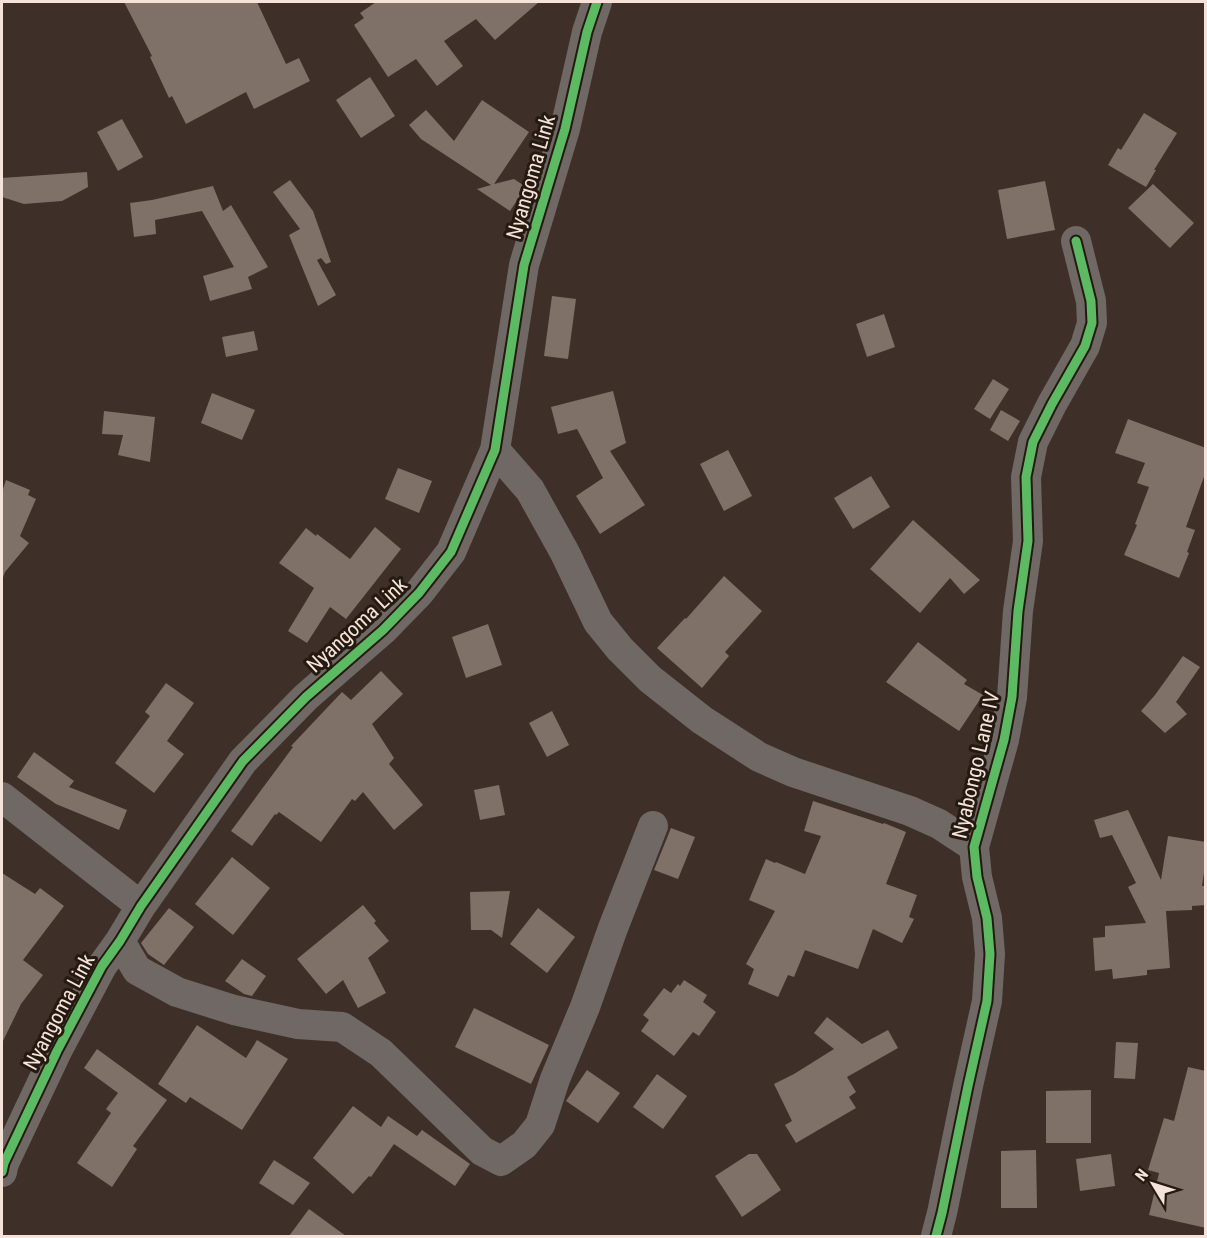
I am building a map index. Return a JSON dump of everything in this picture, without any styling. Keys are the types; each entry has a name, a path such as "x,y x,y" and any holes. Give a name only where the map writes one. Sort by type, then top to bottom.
{"street":[{"name":"Nyangoma Link","path":"2,1172 4,1163 57,1051 102,966 141,906 243,761 306,697 383,630 419,593 451,552 495,450 524,266 565,129 587,32 597,2"},
{"name":"Nyabongo Lane IV","path":"936,1236 987,1001 990,945 987,918 977,877 974,847 1004,740 1012,697 1018,612 1028,541 1026,477 1033,442 1085,346 1092,322 1090,301 1076,241"},
{"path":"495,450 530,490 565,553 598,622 620,649 650,679 702,720 759,758 793,772 910,811 939,824 974,847"},
{"path":"2,797 141,906"},
{"path":"120,941 137,970 177,992 234,1010 298,1024 342,1028 381,1053 482,1151 501,1161 524,1146 540,1125 555,1079 585,1007 653,826"}],"building":[{"path":"124,2 257,2 286,64 299,58 310,81 254,109 246,92 186,124 172,96 169,98 150,57 152,56"},
{"path":"376,2 539,2 495,40 476,19 444,41 463,66 437,86 416,59 388,77 354,25 364,18 360,13"},
{"path":"370,77 395,116 361,138 336,100"},
{"path":"482,100 529,132 494,184 514,179 526,187 510,211 477,189 491,185 421,139 409,125 426,110 454,141"},
{"path":"1144,113 1177,133 1146,187 1108,165 1118,148 1121,150"},
{"path":"122,119 143,157 118,171 97,132"},
{"path":"87,172 88,187 62,201 24,204 2,197 2,178"},
{"path":"290,180 313,211 331,262 326,264 321,258 317,260 336,295 318,306 289,235 300,229 273,192"},
{"path":"1045,181 1055,230 1007,239 998,190"},
{"path":"1153,184 1194,223 1170,248 1128,208"},
{"path":"213,186 223,211 231,205 268,267 248,277 252,289 210,301 203,276 234,267 202,211 155,220 156,234 134,237 130,203"},
{"path":"552,296 576,299 568,359 544,356"},
{"path":"884,314 895,347 867,357 856,324"},
{"path":"254,331 258,350 226,357 222,337"},
{"path":"993,379 1009,389 990,419 974,409"},
{"path":"613,391 626,443 610,451 645,505 600,534 576,496 603,478 577,429 558,434 551,407"},
{"path":"212,393 255,410 242,440 201,423"},
{"path":"1001,410 1020,421 1008,441 990,430"},
{"path":"104,411 155,417 150,462 118,455 123,435 102,434"},
{"path":"1128,419 1206,448 1206,471 1186,527 1195,530 1179,578 1124,555 1137,525 1135,524 1149,487 1137,483 1145,463 1115,453"},
{"path":"728,450 752,496 724,511 700,464"},
{"path":"398,468 432,481 419,513 385,499"},
{"path":"871,476 890,507 853,529 834,498"},
{"path":"6,480 30,490 28,495 36,499 20,536 29,543 5,572 2,580 2,492"},
{"path":"913,520 980,580 964,594 950,578 920,613 870,569"},
{"path":"375,527 401,549 346,619 330,607 307,643 288,631 314,588 279,563 306,528 350,559"},
{"path":"724,576 762,611 725,652 729,656 702,688 657,648"},
{"path":"488,624 502,665 466,678 452,637"},
{"path":"918,642 967,680 964,684 983,695 959,731 886,682"},
{"path":"1183,656 1200,667 1176,702 1187,714 1165,733 1141,711"},
{"path":"381,671 403,694 372,724 394,758 389,764 423,805 394,830 363,792 355,801 352,799 321,842 279,812 275,814 252,846 231,831 293,747 291,746 342,692 351,700"},
{"path":"166,683 194,703 167,741 184,754 154,793 115,763 150,716 145,712"},
{"path":"552,711 569,745 547,757 529,723"},
{"path":"34,752 74,781 69,787 127,810 119,830 56,804 17,777"},
{"path":"499,785 505,815 480,820 474,790"},
{"path":"813,801 906,832 886,884 917,895 909,917 914,919 902,943 873,929 858,969 805,950 794,977 788,975 778,997 748,984 754,969 746,964 775,911 749,900 766,859 805,874 821,836 804,831"},
{"path":"1128,810 1161,880 1168,836 1206,842 1202,886 1206,886 1206,905 1192,906 1192,910 1166,911 1170,968 1147,970 1147,975 1113,979 1112,969 1095,971 1093,938 1105,937 1105,926 1146,923 1128,887 1136,883 1112,835 1100,838 1094,820"},
{"path":"671,828 695,837 678,879 654,870"},
{"path":"232,857 270,888 233,935 195,904"},
{"path":"2,873 35,894 40,888 64,906 23,960 43,975 21,1004 2,1043"},
{"path":"510,891 502,938 491,930 471,930 470,892"},
{"path":"363,905 389,941 368,958 386,993 358,1008 343,980 326,994 297,959"},
{"path":"169,908 194,927 164,965 148,954 141,943"},
{"path":"538,908 575,937 547,973 510,944"},
{"path":"242,959 266,976 252,996 244,994 225,981"},
{"path":"684,980 707,995 703,1002 716,1012 699,1036 693,1032 674,1056 641,1031 649,1020 643,1015 664,988 671,993"},
{"path":"474,1008 549,1045 531,1084 455,1047"},
{"path":"827,1017 862,1044 888,1030 898,1048 847,1077 856,1092 849,1097 856,1108 796,1143 785,1125 792,1121 774,1084 834,1049 814,1033"},
{"path":"197,1025 246,1058 257,1040 288,1059 242,1130 190,1097 186,1103 158,1084"},
{"path":"1116,1042 1138,1043 1135,1079 1114,1078"},
{"path":"97,1049 167,1100 133,1146 137,1149 112,1187 77,1163 111,1113 106,1109 118,1093 84,1068"},
{"path":"1188,1067 1206,1071 1206,1228 1149,1215 1159,1173 1148,1170 1164,1118 1174,1121"},
{"path":"587,1070 620,1093 598,1123 566,1101"},
{"path":"657,1074 687,1096 663,1129 633,1107"},
{"path":"1091,1090 1091,1143 1046,1143 1046,1091"},
{"path":"353,1106 381,1127 388,1116 417,1136 422,1130 470,1164 455,1186 394,1144 371,1177 369,1176 353,1194 313,1158"},
{"path":"1036,1150 1037,1208 1001,1208 1001,1151"},
{"path":"749,1154 757,1154 781,1190 742,1217 715,1176"},
{"path":"1111,1154 1115,1186 1080,1191 1076,1159"},
{"path":"274,1160 310,1183 293,1205 259,1183"},
{"path":"309,1209 346,1236 289,1236"}],"cycle path":[{"path":"2,1172 4,1163 57,1051 102,966 141,906 243,761 306,697 383,630 419,593 451,552 495,450 524,265 565,129 587,32 597,2"},
{"path":"936,1236 987,1001 990,954 987,918 977,877 974,847 1004,740 1012,697 1018,611 1028,541 1026,477 1033,442 1085,346 1092,323 1091,301 1076,241"}]}
